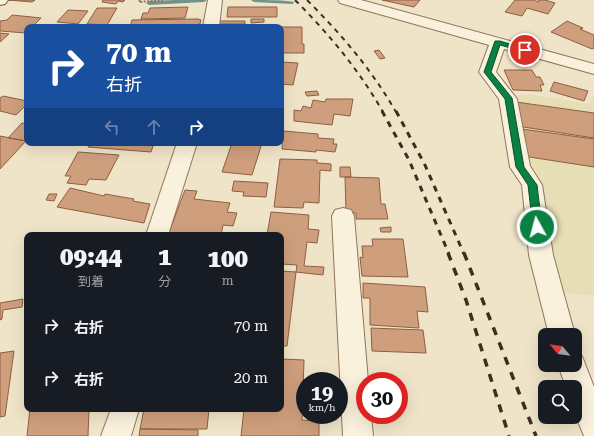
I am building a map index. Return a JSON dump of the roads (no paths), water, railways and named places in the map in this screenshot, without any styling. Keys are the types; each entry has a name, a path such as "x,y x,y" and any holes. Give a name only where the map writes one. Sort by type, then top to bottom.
{"street":[{"path":"345,0 594,69"},
{"path":"211,24 215,1"},
{"path":"498,43 487,72 508,98 520,167 532,185 541,255 560,328"},
{"path":"158,232 186,146"},
{"path":"343,216 358,436"},
{"path":"575,372 594,426"},
{"path":"116,436 124,412"}],"waterway":[{"path":"149,3 204,0"},
{"path":"254,0 292,2"}],"railway":[{"path":"295,0 343,53 354,67 383,112"},
{"path":"307,0 355,53 377,82 396,112"},
{"path":"382,111 409,160 449,254"},
{"path":"396,111 425,165 464,254"},
{"path":"448,253 466,300 509,436"},
{"path":"464,253 536,436"}]}
